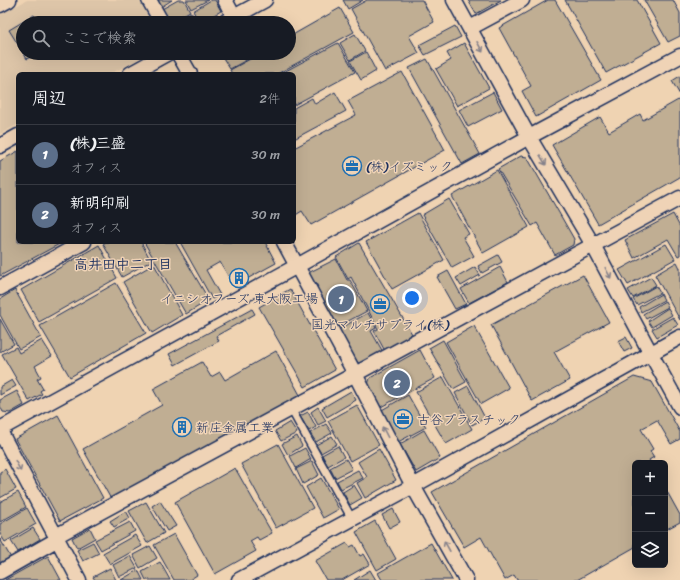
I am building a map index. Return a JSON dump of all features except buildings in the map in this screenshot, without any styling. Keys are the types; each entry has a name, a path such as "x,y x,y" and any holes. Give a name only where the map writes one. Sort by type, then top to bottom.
{"street":[{"path":"0,5 9,0"},
{"path":"149,0 158,16"},
{"path":"225,0 227,16"},
{"path":"235,16 265,0"},
{"path":"454,0 529,137 593,245 680,407"},
{"path":"470,28 522,0"},
{"path":"79,580 0,430 529,137 680,56"},
{"path":"134,72 155,60"},
{"path":"182,60 189,72"},
{"path":"0,146 16,137"},
{"path":"0,572 57,537 680,198"},
{"path":"0,288 80,244"},
{"path":"285,244 413,486 466,580"},
{"path":"239,580 413,486 680,337"}],"lane":[{"path":"291,409 352,519"}],"shaded area":[{"path":"27,0 139,0 148,16 16,16 16,60 136,60 114,72 16,72 16,125 0,134 0,15"}],"place":[{"name":"(株)イズミック","path":"352,166"},
{"name":"イニシオフーズ 東大阪工場","path":"239,278"},
{"name":"(株)三盛","path":"341,299"},
{"name":"国光マルチサプライ(株)","path":"380,304"},
{"name":"新明印刷","path":"397,383"},
{"name":"古谷プラスチック","path":"403,419"},
{"name":"新庄金属工業","path":"182,427"}],"district":[{"name":"高井田中二丁目","path":"123,264"}]}
